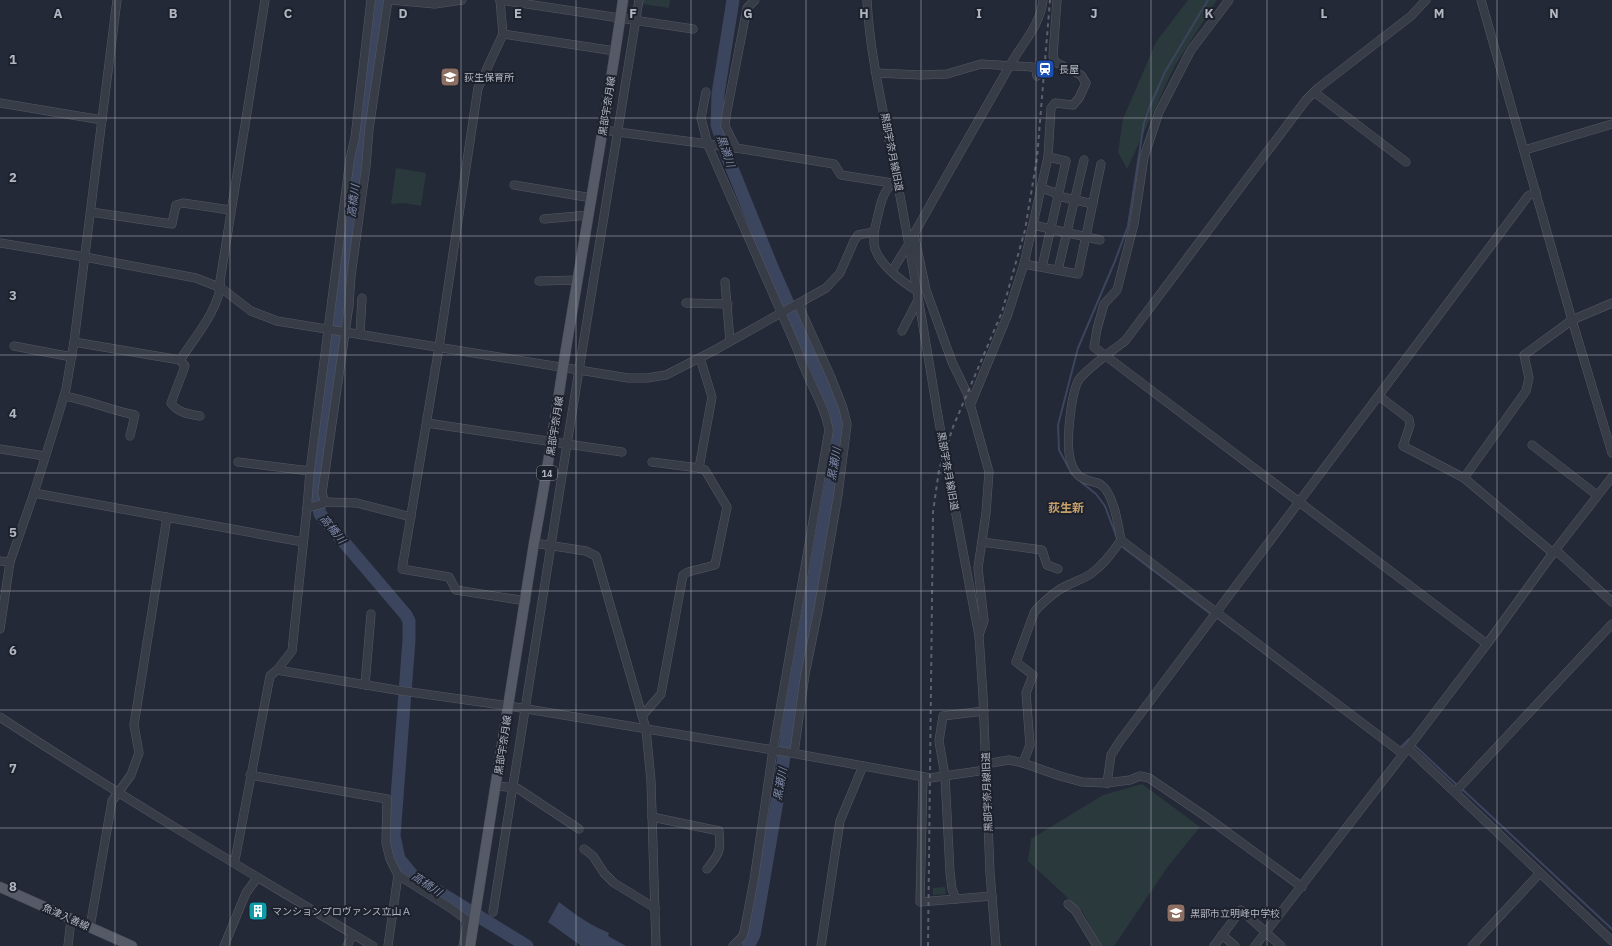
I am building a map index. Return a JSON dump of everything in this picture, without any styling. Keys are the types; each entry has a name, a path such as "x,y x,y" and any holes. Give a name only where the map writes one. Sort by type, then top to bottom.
{"main road":[{"name":"黒部宇奈月線","path":"470,946 623,0"},
{"name":"魚津入善線","path":"0,887 132,946"}],"street":[{"path":"0,629 10,562 46,456 64,396 72,357 117,0"},
{"path":"180,360 217,303 221,288 220,281 230,210 265,0"},
{"path":"234,863 270,676 277,670 292,651 310,471 350,159 355,138 371,0"},
{"path":"325,502 322,493 345,332 366,166 369,129 388,0"},
{"path":"391,0 436,4 462,0"},
{"path":"526,601 456,590 449,577 402,569 439,347 478,88 503,34 500,0 693,29"},
{"path":"493,912 639,0"},
{"path":"733,147 725,126 726,116 747,8 756,0"},
{"name":"黒部宇奈月線旧道","path":"867,0 876,73 895,182 908,245 948,472 979,636 984,711 985,767 992,896 996,946"},
{"path":"892,271 1010,65 1034,27 1042,8 1043,0"},
{"path":"970,406 1008,314 1024,264 1048,157 1051,108 1055,103 1073,105 1079,98 1086,82 1081,75 1055,62 1053,56 1057,0"},
{"path":"1229,0 1191,50 1159,112 1144,157 1134,224 1117,290 1104,304 1094,347 1487,644"},
{"path":"1426,0 1411,16 1314,92 1306,100 1124,341 1080,379 1074,392 1068,431 1069,453 1072,465 1078,476 1101,485 1110,496 1117,519 1121,540 1406,751 1455,792 1612,941"},
{"path":"1481,0 1525,150 1572,320 1612,453"},
{"path":"503,34 615,51"},
{"path":"876,73 921,75 947,74 982,64 1033,67 1036,70 1037,76"},
{"path":"706,92 701,118 711,145 783,312 803,367 827,419 829,430 774,750 754,880 742,937 733,946"},
{"path":"1314,92 1406,162"},
{"path":"0,103 102,120"},
{"path":"1525,150 1612,124"},
{"path":"603,130 733,147 834,164 841,175 895,182"},
{"path":"1042,267 1066,161 1048,157"},
{"path":"1058,270 1076,200 1084,160"},
{"path":"1024,264 1078,274 1094,204 1101,164"},
{"path":"895,182 884,193 874,232 874,245 880,257 903,283 916,290"},
{"path":"514,185 592,198"},
{"path":"1041,188 1053,192 1058,196 1094,204"},
{"path":"1107,783 1111,755 1120,740 1528,196 1536,192"},
{"path":"90,212 172,224 176,205 184,203 230,210"},
{"path":"544,219 589,215"},
{"path":"1033,225 1100,240"},
{"path":"0,243 196,278 221,288 251,311 277,321 628,378 647,378 666,375 700,358 826,288 840,273 858,235 874,232"},
{"path":"914,234 926,290 952,362 967,393 989,472 986,514 978,568 984,621 979,636"},
{"path":"539,281 578,280"},
{"path":"725,282 730,341"},
{"path":"360,334 362,298"},
{"path":"902,332 918,300"},
{"path":"686,303 728,304"},
{"path":"1464,478 1526,391 1529,378 1524,354 1572,320 1612,303"},
{"path":"796,754 805,674 818,611 838,495 847,424 843,408 830,375 797,305"},
{"path":"74,342 180,360 185,366 171,403 183,413 200,416"},
{"path":"14,346 72,357"},
{"path":"700,358 712,397 700,468"},
{"path":"64,396 84,399 113,410 135,414 130,436"},
{"path":"1379,396 1409,419 1410,425 1403,446 1464,478 1553,553 1559,553 1612,602"},
{"path":"426,423 622,452"},
{"path":"1532,445 1597,495"},
{"path":"0,449 46,456"},
{"path":"238,462 310,471"},
{"path":"642,716 661,694 683,574 715,565 727,507 705,470 700,468 652,462"},
{"path":"1255,946 1406,751 1487,644 1553,553 1612,477"},
{"path":"34,493 303,542"},
{"path":"307,508 325,502 357,503 411,516"},
{"path":"90,927 112,801 131,775 139,753 134,725 167,517"},
{"path":"1023,763 1030,745 1026,693 1033,675 1016,662 1034,613 1038,607 1053,596 1058,590 1091,574 1112,554 1121,540"},
{"path":"982,542 1042,550 1047,565 1058,569"},
{"path":"534,543 586,551 596,556 646,729 651,781 656,946"},
{"path":"0,561 10,562"},
{"path":"365,684 371,614"},
{"path":"1455,792 1612,624"},
{"path":"277,670 509,706 774,750 930,778 945,776 1010,760 1082,782 1107,783 1130,780 1140,776 1149,778 1205,816 1302,887"},
{"path":"956,900 952,889 950,872 945,776 939,742 943,716 984,711"},
{"path":"0,717 46,748 257,878 373,946"},
{"path":"821,946 840,821 863,766"},
{"path":"250,775 387,798 386,843 390,859 398,875 452,909 468,921 463,946"},
{"path":"923,777 920,902 992,896"},
{"path":"496,786 517,788 579,829"},
{"path":"652,817 719,831 720,846 718,856 707,869"},
{"path":"584,849 593,856 604,873 614,883 655,908"},
{"path":"1472,946 1540,873"},
{"path":"388,946 398,875"},
{"path":"224,946 246,893 257,878"},
{"path":"1068,904 1075,910 1096,946"},
{"path":"1214,946 1241,910 1280,946"},
{"path":"68,946 71,919"},
{"path":"347,946 353,934"},
{"path":"1222,935 1235,946"}],"shaded area":[{"path":"642,0 670,0 669,8 642,4"},
{"path":"1188,0 1217,0 1174,67 1127,169 1118,152 1123,119 1156,42"},
{"path":"396,168 426,173 421,206 404,203 391,204"},
{"path":"1142,784 1200,827 1169,865 1114,946 1101,946 1083,912 1028,861 1031,839 1103,795"},
{"path":"945,887 946,894 933,895 933,888"}],"water":[{"path":"559,902 582,919 609,933 608,936 626,946 581,946 548,922"}],"waterway":[{"name":"高橋川","path":"379,0 316,495 320,514 406,615 409,621 409,640 394,836 399,859 413,876 527,946"},
{"name":"黒瀬川","path":"733,0 718,94 717,125 727,156 774,272 836,412 838,443 788,727 758,913 754,935 748,946"},
{"path":"1072,474 1059,450 1058,425 1078,348 1115,261 1128,226 1144,123 1150,106 1165,72 1208,0"},
{"path":"1081,482 1096,494 1105,506 1118,541"},
{"path":"1121,545 1212,615"},
{"path":"1216,617 1235,631"},
{"path":"1399,749 1409,739 1410,741"},
{"path":"1413,744 1458,786"},
{"path":"1462,789 1612,929"}],"railway":[{"path":"928,946 933,512 939,470 953,427 1002,312 1025,230 1037,158 1050,0"}],"place":[{"name":"長屋","path":"1045,69"},
{"name":"荻生保育所","path":"450,77"},
{"name":"マンションプロヴァンス立山Ａ","path":"258,911"},
{"name":"黒部市立明峰中学校","path":"1176,913"}],"district":[{"name":"荻生新","path":"1066,507"}]}
